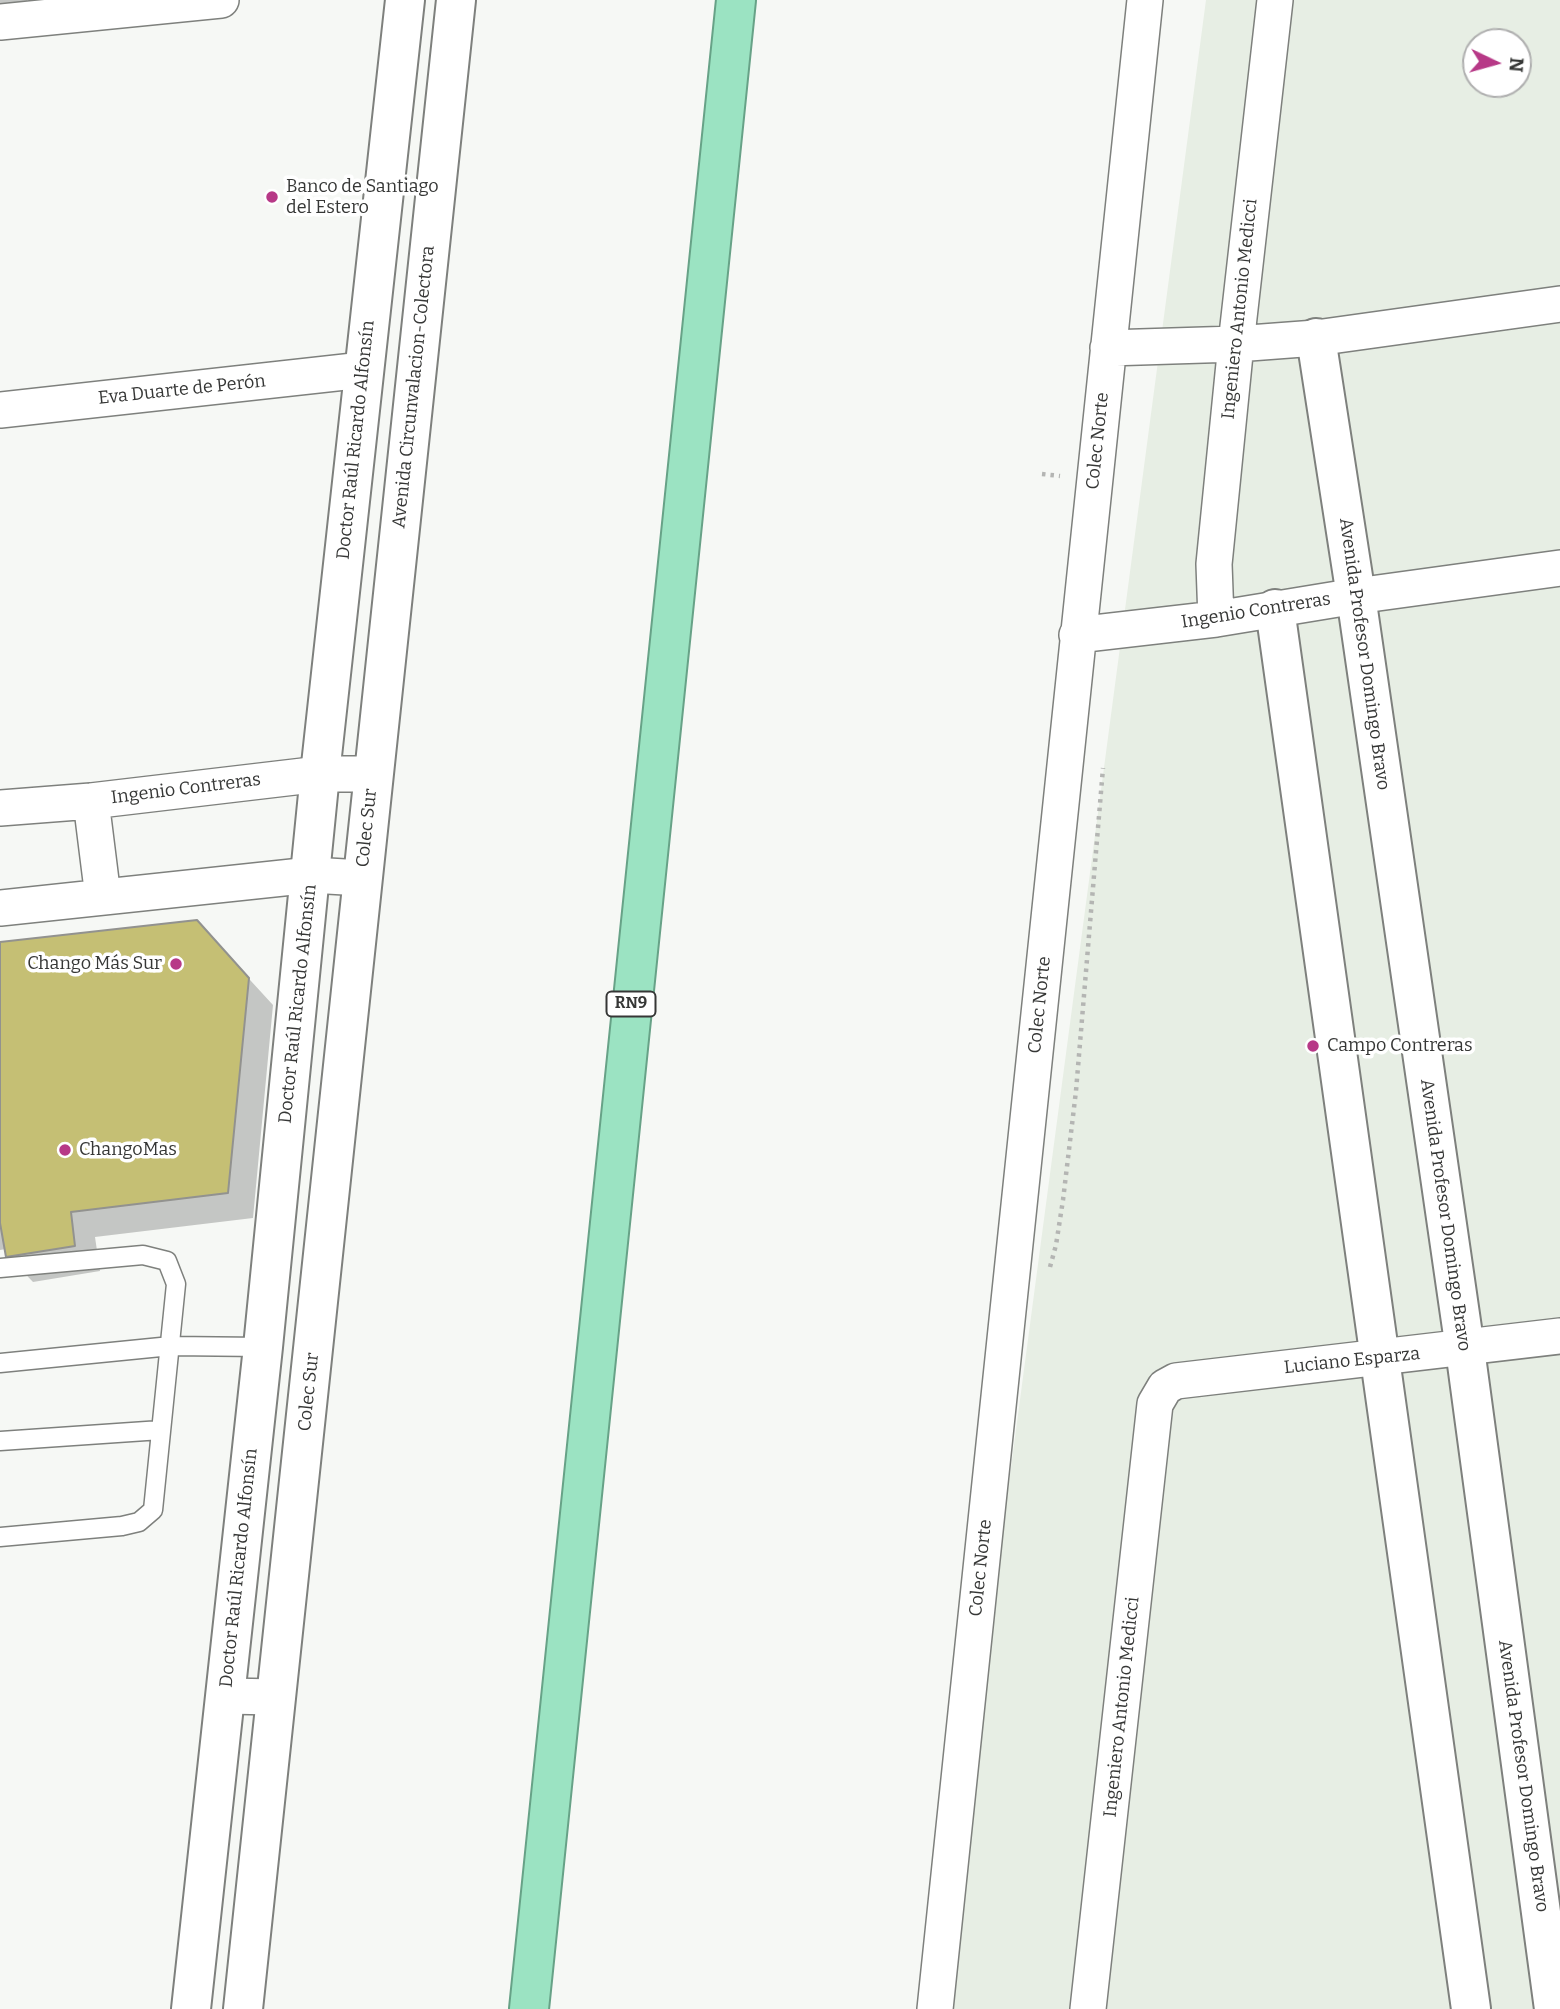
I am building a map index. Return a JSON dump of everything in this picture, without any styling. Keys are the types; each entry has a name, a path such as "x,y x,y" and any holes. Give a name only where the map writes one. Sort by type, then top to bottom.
{"highway":[{"name":"RN9","path":"529,2009 736,0"}],"street":[{"path":"0,22 221,0"},
{"name":"Doctor Raúl Ricardo Alfonsín","path":"191,2009 263,1347 363,370 405,0"},
{"name":"Avenida Circunvalacion-Colectora","path":"373,774 456,0"},
{"name":"Colec Norte","path":"935,2009 1145,0"},
{"name":"Ingeniero Antonio Medicci","path":"1216,619 1214,564 1275,0"},
{"path":"1108,348 1236,344 1316,338 1560,304"},
{"name":"Avenida Profesor Domingo Bravo","path":"1316,338 1465,1349 1554,2009"},
{"name":"Eva Duarte de Perón","path":"0,410 363,370"},
{"name":"Ingenio Contreras","path":"1077,635 1216,619 1356,596 1560,568"},
{"path":"1275,609 1471,2009"},
{"name":"Ingenio Contreras","path":"0,808 320,774 373,774"},
{"name":"Colec Sur","path":"243,2009 354,977 373,774"},
{"path":"90,800 103,897"},
{"path":"0,908 311,875 362,878"},
{"name":"Luciano Esparza","path":"1155,1404 1165,1387 1176,1381 1560,1336"},
{"name":"Ingeniero Antonio Medicci","path":"1088,2009 1155,1404"},
{"path":"225,1696 276,1697"}],"lane":[{"path":"0,1268 143,1255 167,1261 176,1284 153,1510 139,1522 122,1526 0,1537"},
{"path":"0,1363 171,1346 263,1347"},
{"path":"0,1441 161,1430"}],"shaded area":[{"name":"Campo Contreras","path":"1206,0 1560,0 1560,2009 939,2009"}],"building":[{"path":"197,920 249,978 228,1193 71,1212 75,1246 6,1257 0,1223 0,942"}],"place":[{"name":"Banco de Santiago del Estero","path":"272,197"},
{"name":"Chango Más Sur","path":"176,964"},
{"name":"Campo Contreras","path":"1313,1046"},
{"name":"ChangoMas","path":"65,1150"}]}
